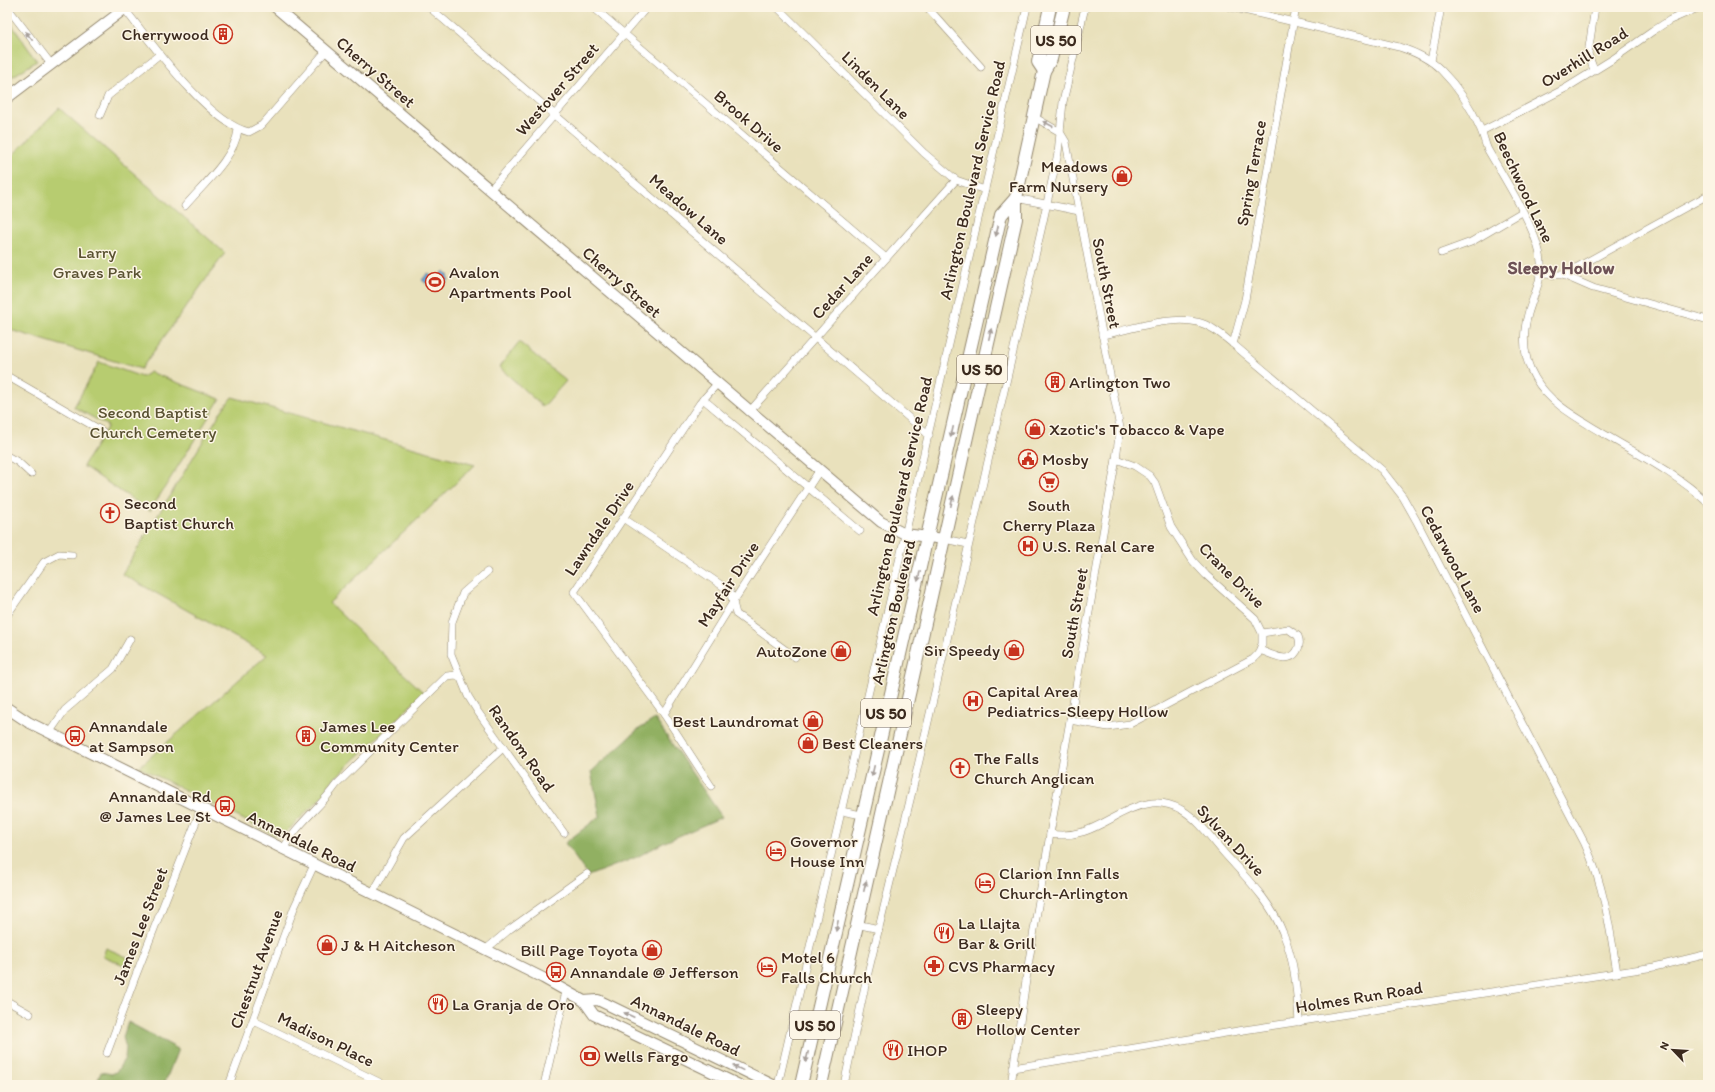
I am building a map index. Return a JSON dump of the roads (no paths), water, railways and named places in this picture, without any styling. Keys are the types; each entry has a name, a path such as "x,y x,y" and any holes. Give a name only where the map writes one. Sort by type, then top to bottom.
{"highway":[{"name":"Arlington Boulevard","path":"1044,71 1038,62 1050,7"},
{"name":"Arlington Boulevard","path":"821,1085 856,924 1016,219 1016,198 1044,71 1051,59 1064,7"},
{"name":"Arlington Boulevard","path":"801,1085 862,815 928,538 1001,215 1016,198"}],"main road":[{"name":"Cherry Street","path":"275,7 749,412 881,522 905,534 944,540"},
{"path":"10,95 125,8"},
{"name":"Annandale Road","path":"7,708 28,722 201,810 566,991 584,1001 594,1015 739,1085"},
{"name":"Annandale Road","path":"584,1001 598,1000 773,1085"}],"street":[{"path":"7,7 52,64"},
{"name":"Meadow Lane","path":"429,7 929,435"},
{"name":"Brook Drive","path":"593,7 886,258"},
{"name":"Westover Street","path":"490,190 647,7"},
{"name":"Linden Lane","path":"777,7 924,153 956,180 985,190"},
{"path":"926,7 981,67"},
{"name":"Arlington Boulevard Service Road","path":"778,1085 1027,7"},
{"path":"844,1085 878,929 910,801 1046,204 1060,132 1063,102 1085,7"},
{"name":"Beechwood Lane","path":"1231,7 1399,47 1431,61 1451,81 1482,131 1487,148 1522,212 1539,250 1541,274 1539,285 1528,313 1524,341 1528,363 1543,390 1562,407 1662,468 1688,486 1708,503"},
{"name":"Spring Terrace","path":"1233,344 1245,300 1258,214 1296,7"},
{"path":"1431,61 1441,7"},
{"path":"1594,70 1588,54 1595,7"},
{"name":"Overhill Road","path":"1482,131 1547,98 1614,59 1653,31 1700,7"},
{"path":"125,8 160,54 195,96 238,130 249,132 262,125 326,51"},
{"path":"100,114 108,96 160,54"},
{"path":"7,83 10,95"},
{"path":"1034,117 1060,132"},
{"path":"185,206 232,151 237,140 238,130"},
{"name":"South Street","path":"1011,1085 1028,966 1116,459 1120,428 1066,142 1060,132"},
{"name":"Cedar Lane","path":"749,412 956,180"},
{"path":"1563,275 1708,195"},
{"path":"1016,198 1079,211"},
{"path":"1441,253 1471,242 1522,212"},
{"path":"1541,274 1563,275 1593,288 1708,320"},
{"name":"Cedarwood Lane","path":"1102,335 1163,322 1185,320 1205,325 1219,333 1233,344 1382,470 1403,497 1594,863 1606,903 1618,973"},
{"path":"7,376 102,430"},
{"name":"Lawndale Drive","path":"711,786 664,714 574,592 703,399 717,384"},
{"path":"703,399 860,531"},
{"path":"7,456 18,462 31,474"},
{"name":"Crane Drive","path":"1116,459 1135,466 1150,476 1155,483 1168,520 1180,543 1206,575 1255,619 1262,633 1260,650"},
{"name":"Mayfair Drive","path":"664,714 733,602 819,471"},
{"path":"623,518 730,591 736,614 795,656"},
{"name":"Cherry Street","path":"944,540 968,544"},
{"path":"7,615 44,562 59,554 72,555"},
{"name":"Random Road","path":"487,572 463,593 452,622 451,654 460,677 478,712 564,833"},
{"path":"1070,720 1108,727 1130,724 1253,659 1260,650 1282,658 1288,658 1297,652 1299,647 1298,636 1288,629 1262,633"},
{"path":"49,733 65,710 113,670 130,639"},
{"path":"283,850 290,837 325,800 336,785 416,706 447,676 456,675 460,677"},
{"path":"372,894 404,838 503,748"},
{"name":"Sylvan Drive","path":"1050,834 1062,836 1083,833 1137,808 1152,804 1172,805 1190,816 1256,887 1276,916 1286,939 1295,973 1299,1022"},
{"name":"James Lee Street","path":"107,1053 201,810"},
{"path":"841,811 862,815"},
{"name":"Chestnut Avenue","path":"229,1085 254,1021 294,908 314,865"},
{"path":"485,950 510,929 587,874"},
{"path":"856,924 878,929"},
{"name":"Holmes Run Road","path":"1013,1068 1618,973 1654,967 1708,954"},
{"path":"544,1085 566,991"},
{"path":"7,1001 30,1014"},
{"name":"Madison Place","path":"254,1021 384,1085"}],"water":[{"name":"Avalon Apartments Pool","path":"444,271 449,276 447,277 449,279 443,287 440,285 435,292 428,286 429,284 422,280 428,273 434,277 433,279 435,280"}],"place":[{"name":"Cherrywood","path":"223,34"},
{"name":"Meadows Farm Nursery","path":"1122,176"},
{"name":"Avalon Apartments Pool","path":"435,282"},
{"name":"Arlington Two","path":"1055,382"},
{"name":"Xzotic's Tobacco & Vape","path":"1035,429"},
{"name":"Mosby","path":"1028,459"},
{"name":"South Cherry Plaza","path":"1049,482"},
{"name":"Second Baptist Church","path":"110,513"},
{"name":"U.S. Renal Care","path":"1028,546"},
{"name":"Sir Speedy","path":"1014,650"},
{"name":"AutoZone","path":"841,651"},
{"name":"Capital Area Pediatrics-Sleepy Hollow","path":"973,701"},
{"name":"Best Laundromat","path":"813,721"},
{"name":"Annandale at Sampson","path":"75,736"},
{"name":"James Lee Community Center","path":"306,736"},
{"name":"Best Cleaners","path":"808,743"},
{"name":"The Falls Church Anglican","path":"960,768"},
{"name":"Annandale Rd @ James Lee St","path":"225,806"},
{"name":"Governor House Inn","path":"776,851"},
{"name":"Clarion Inn Falls Church-Arlington","path":"985,883"},
{"name":"La Llajta Bar & Grill","path":"944,933"},
{"name":"J & H Aitcheson","path":"327,945"},
{"name":"Bill Page Toyota","path":"652,950"},
{"name":"CVS Pharmacy","path":"934,966"},
{"name":"Motel 6 Falls Church","path":"767,967"},
{"name":"Annandale @ Jefferson","path":"556,972"},
{"name":"La Granja de Oro","path":"438,1004"},
{"name":"Sleepy Hollow Center","path":"962,1019"},
{"name":"IHOP","path":"893,1050"},
{"name":"Wells Fargo","path":"590,1056"}],"district":[{"name":"Sleepy Hollow","path":"1561,268"}],"park label":[{"name":"Larry Graves Park","path":"97,262"},
{"name":"Second Baptist Church Cemetery","path":"153,422"}]}
